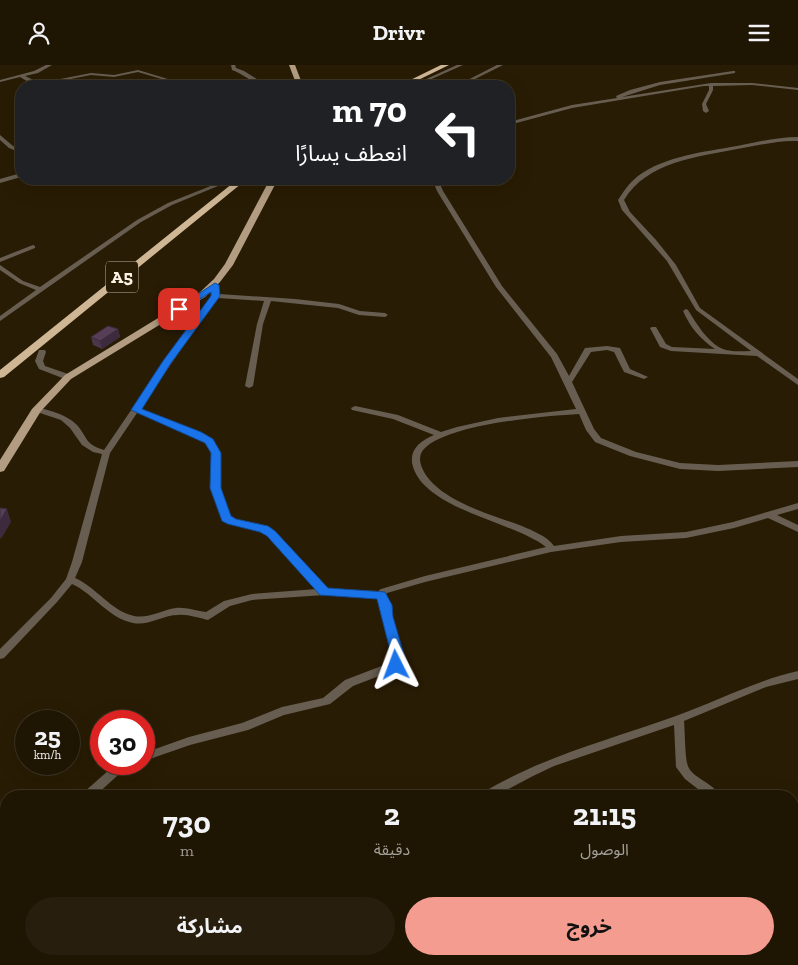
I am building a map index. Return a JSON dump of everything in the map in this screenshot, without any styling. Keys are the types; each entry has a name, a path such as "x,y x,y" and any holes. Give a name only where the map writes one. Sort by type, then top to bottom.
{"highway":[{"path":"405,80 436,65"},
{"path":"414,80 446,65"},
{"name":"A5","path":"0,367 226,185"},
{"name":"A5","path":"0,375 236,185"}],"main road":[{"path":"292,65 298,80"},
{"path":"0,469 37,409 68,377 202,295 215,285 227,271 272,185"}],"street":[{"path":"0,81 42,71 50,65"},
{"path":"233,65 234,69 245,72 251,80"},
{"path":"427,80 461,65"},
{"path":"471,80 502,65"},
{"path":"60,80 91,74 114,76 138,71 169,80"},
{"path":"608,100 638,88 674,80 733,72"},
{"path":"21,77 26,80"},
{"path":"515,122 567,108 608,100 711,85 752,84 798,89"},
{"path":"706,111 704,102 711,90 711,85"},
{"path":"0,137 15,149"},
{"path":"798,139 772,141 692,155 668,163 628,187 621,200 623,208 630,219 645,231 680,276 690,299 698,309 798,383"},
{"path":"0,181 15,177"},
{"path":"0,319 145,217 170,204 218,185"},
{"path":"438,185 494,279 547,346 568,382 590,430 598,440 618,449 663,463 702,468 798,464"},
{"path":"0,260 33,247"},
{"path":"0,267 21,282 41,290"},
{"path":"0,655 54,601 70,580 78,562 93,496 106,453 167,363 216,296 215,285"},
{"path":"216,296 339,306 359,313 385,315"},
{"path":"249,386 260,324 268,299"},
{"path":"686,311 694,327 707,341 723,352"},
{"path":"654,328 663,345 667,348 682,351 757,354"},
{"path":"568,382 588,350 600,348 617,350 626,370 644,377"},
{"path":"42,352 39,361 42,367 68,377"},
{"path":"355,408 394,417 439,433"},
{"path":"37,409 67,421 84,444 92,450 106,453"},
{"path":"136,410 209,441 216,453 215,488 226,518 232,522 264,529 271,534 325,592"},
{"path":"552,549 536,536 448,498 433,488 417,466 416,456 424,443 439,433 456,428 512,418 581,411"},
{"path":"70,580 88,589 117,613 134,620 142,621 177,611 208,616 228,603 252,597 325,592 381,595 391,589 425,579 552,549 621,539 686,535 798,506"},
{"path":"768,515 798,529"},
{"path":"155,753 189,741 244,727 282,711 326,701 349,683 396,665 399,658 387,617 386,605 381,595"},
{"path":"497,790 540,767 572,753 679,719 772,680 798,675"},
{"path":"679,719 682,767 709,790"},
{"path":"94,790 111,775"}],"building":[{"path":"108,326 118,329 100,341 91,337"},
{"path":"0,508 7,509 0,521"}],"route":[{"path":"179,309 215,285 216,296 189,331 136,410 209,441 216,453 214,468 215,488 226,518 232,522 253,525 271,534 325,592 375,593 381,595 386,605 387,617 399,658 396,665"}]}
